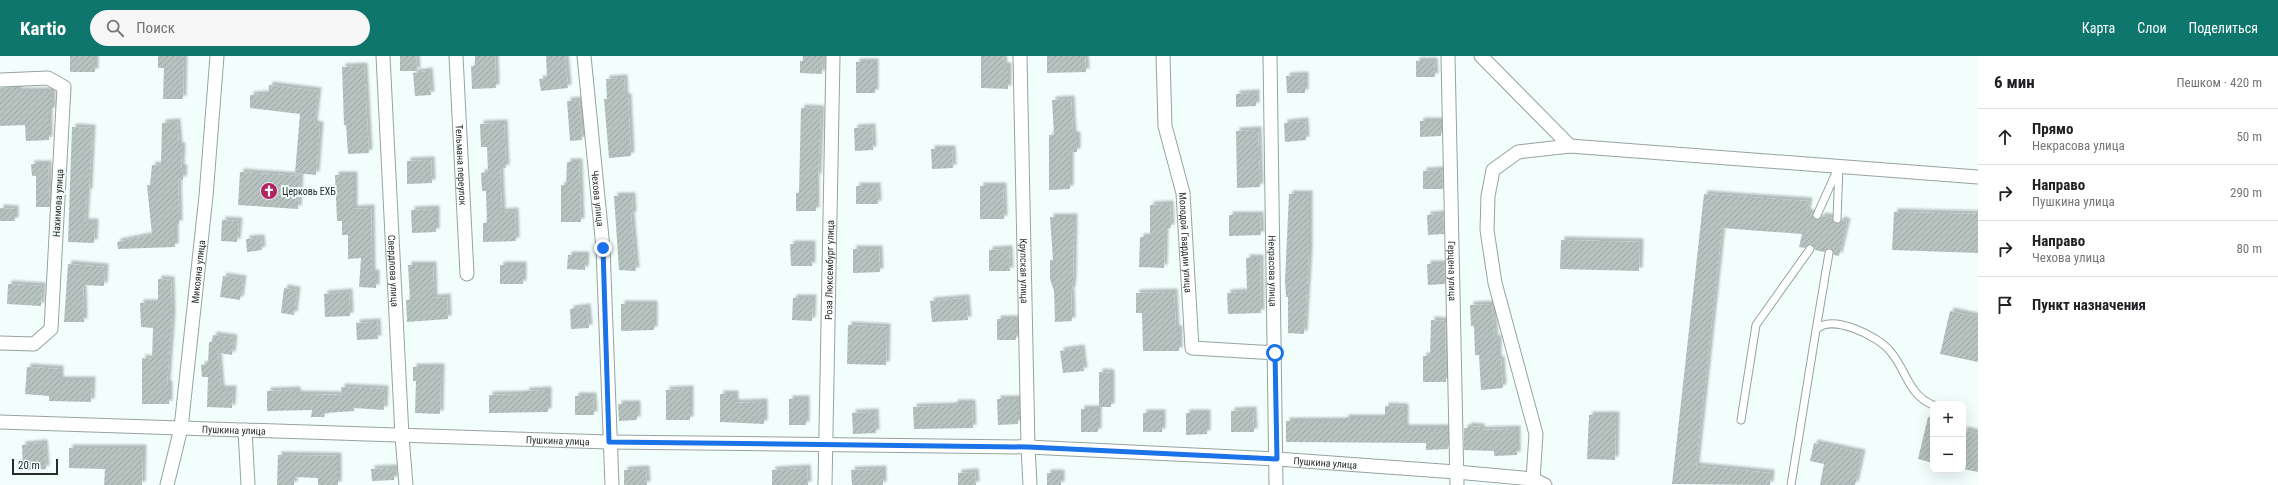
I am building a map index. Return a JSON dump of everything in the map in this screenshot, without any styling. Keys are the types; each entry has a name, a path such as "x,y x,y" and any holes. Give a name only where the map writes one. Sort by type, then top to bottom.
{"street":[{"name":"Микояна улица","path":"168,485 181,428 206,196 217,56"},
{"name":"Свердлова улица","path":"383,56 402,436 406,485"},
{"name":"Тельмана переулок","path":"456,56 467,274"},
{"name":"Чехова улица","path":"584,56 603,248 609,442 612,485"},
{"name":"Роза Люксембург улица","path":"825,485 833,56"},
{"name":"Крупская улица","path":"1020,56 1030,485"},
{"name":"Молодой Гвардии улица","path":"1163,56 1165,126 1183,193 1192,348 1275,353"},
{"name":"Некрасова улица","path":"1270,56 1277,459 1276,485"},
{"name":"Герцена улица","path":"1448,56 1457,485"},
{"path":"1481,56 1570,146"},
{"name":"Нахимова улица","path":"0,80 48,78 64,87 51,329 34,344 0,343"},
{"path":"1533,479 1536,434 1495,283 1487,230 1488,196 1493,170 1518,152 1570,146 1978,177"},
{"name":"Пушкина улица","path":"0,422 609,442 1028,447 1277,459 1456,472 1533,479 1545,485"},
{"path":"245,430 248,485"}],"lane":[{"path":"1817,215 1839,166"},
{"path":"1837,219 1839,166"},
{"path":"1741,420 1756,325 1810,249"},
{"path":"1791,485 1829,253"},
{"path":"1816,330 1822,324 1832,323 1858,330 1890,350 1900,364 1914,392 1925,402 1930,404"}],"building":[{"path":"70,56 95,56 95,72 70,72"},
{"path":"158,56 184,56 183,99 163,99 164,68 158,68"},
{"path":"400,56 416,56 417,71 400,71"},
{"path":"475,56 495,56 496,88 472,89 471,66 475,66"},
{"path":"546,56 565,56 568,88 541,91 539,79 547,79"},
{"path":"803,56 823,56 822,74 800,73 800,61 803,61"},
{"path":"981,56 1003,56 1004,66 1008,66 1008,89 981,88"},
{"path":"1047,56 1085,56 1086,72 1047,73"},
{"path":"1416,61 1434,61 1435,77 1416,77"},
{"path":"856,62 875,62 875,93 856,93"},
{"path":"364,66 369,153 348,154 346,125 344,125 342,67"},
{"path":"429,71 431,95 415,96 413,73"},
{"path":"1305,75 1305,93 1287,93 1286,76"},
{"path":"624,78 625,97 628,97 631,156 609,158 604,99 607,99 606,79"},
{"path":"269,85 318,91 314,124 320,125 316,175 295,173 300,114 250,108 250,95 268,94"},
{"path":"18,87 18,91 52,91 52,111 49,111 49,140 26,141 25,125 0,126 0,88"},
{"path":"1256,93 1256,106 1236,107 1236,94"},
{"path":"1071,99 1073,135 1077,135 1077,152 1070,152 1070,189 1049,190 1049,135 1054,135 1052,100"},
{"path":"579,100 582,140 570,141 567,101"},
{"path":"801,108 821,109 818,177 816,177 816,211 796,211 796,193 799,193"},
{"path":"1305,121 1306,140 1285,142 1284,123"},
{"path":"1420,121 1441,121 1441,136 1420,137"},
{"path":"177,122 179,146 182,146 181,168 184,168 183,180 178,179 179,224 175,224 175,247 118,249 117,242 152,235 147,185 150,185 152,165 161,166 162,123"},
{"path":"504,123 506,168 500,169 502,212 515,211 516,241 483,242 483,223 487,223 486,191 482,191 481,173 488,172 487,147 481,147 480,124"},
{"path":"72,127 92,128 89,192 87,192 85,222 95,222 94,243 68,242"},
{"path":"872,127 873,150 855,151 854,128"},
{"path":"1258,130 1260,187 1237,188 1236,131"},
{"path":"931,149 952,149 953,168 932,169"},
{"path":"431,160 432,183 407,184 407,161"},
{"path":"567,162 579,162 581,222 561,222 561,185 566,185"},
{"path":"31,164 48,164 50,207 36,207 36,176 32,176"},
{"path":"1442,170 1443,189 1423,189 1423,171"},
{"name":"Церковь ЕХБ","path":"240,172 300,176 298,209 238,205"},
{"path":"335,175 354,175 354,209 371,208 372,273 376,273 376,288 359,287 361,258 348,259 348,235 342,235 342,221 337,221"},
{"path":"856,186 877,186 878,204 856,204"},
{"path":"980,186 1003,186 1004,219 980,219"},
{"path":"1289,194 1309,194 1309,252 1304,334 1288,333 1288,297 1286,297 1285,281"},
{"path":"1704,194 1809,201 1807,212 1812,214 1815,219 1820,219 1822,216 1832,218 1836,224 1842,220 1847,222 1839,256 1834,255 1830,248 1824,252 1815,250 1811,244 1805,248 1799,247 1802,234 1722,228 1696,466 1771,473 1770,485 1672,484"},
{"path":"614,196 632,196 633,215 631,215 636,271 619,270"},
{"path":"1170,204 1171,228 1165,228 1164,268 1139,267 1140,237 1150,237 1150,205"},
{"path":"0,208 15,209 15,221 0,221"},
{"path":"436,209 436,232 412,233 411,210"},
{"path":"1894,212 1978,214 1978,253 1892,250"},
{"path":"1443,214 1444,234 1428,235 1427,215"},
{"path":"1229,215 1260,215 1261,235 1229,236"},
{"path":"1050,217 1074,217 1073,279 1071,290 1072,321 1055,322 1054,291 1050,279 1050,260 1053,260"},
{"path":"222,220 239,221 237,242 221,241"},
{"path":"261,238 262,250 247,252 246,239"},
{"path":"1561,240 1640,242 1639,271 1560,269"},
{"path":"790,244 812,244 812,266 791,266"},
{"path":"853,249 879,249 880,272 853,273"},
{"path":"1009,249 1010,271 989,271 989,250"},
{"path":"568,255 586,255 585,270 567,269"},
{"path":"1246,258 1260,258 1261,313 1228,314 1227,293 1247,292"},
{"path":"68,264 105,267 104,286 83,285 84,322 64,322"},
{"path":"1427,264 1444,264 1445,284 1428,285"},
{"path":"408,265 433,265 434,298 447,297 448,319 407,322 406,300 410,300"},
{"path":"500,265 523,265 523,284 500,284"},
{"path":"223,276 243,279 240,300 220,297"},
{"path":"158,279 171,280 172,315 167,384 169,384 169,404 142,404 142,358 152,359 153,328 141,327 140,303 158,303"},
{"path":"8,284 42,286 41,306 7,304"},
{"path":"284,288 297,290 294,315 281,313"},
{"path":"349,292 350,316 325,317 324,294"},
{"path":"1174,292 1176,329 1179,329 1179,351 1143,351 1142,313 1136,313 1136,293"},
{"path":"793,298 813,298 812,321 792,320"},
{"path":"966,298 968,320 932,322 930,301"},
{"path":"621,304 654,304 654,330 621,331"},
{"path":"1492,304 1495,339 1498,338 1498,360 1501,359 1503,388 1481,390 1479,355 1475,355 1474,326 1471,326 1470,305"},
{"path":"587,307 589,328 571,329 570,309"},
{"path":"1950,311 1978,317 1978,362 1940,354"},
{"path":"997,319 1016,319 1016,340 997,340"},
{"path":"1431,320 1445,321 1446,382 1423,382 1423,356 1430,356"},
{"path":"377,322 378,339 357,340 356,323"},
{"path":"848,325 887,327 886,365 847,364"},
{"path":"213,335 234,338 232,355 218,353 221,389 233,389 232,408 207,407 208,377 202,377 201,365 208,364 209,342 212,342"},
{"path":"1081,348 1084,371 1063,373 1060,351"},
{"path":"27,367 60,369 60,380 92,380 91,402 49,401 49,396 25,394"},
{"path":"413,367 441,367 440,414 415,413 416,381 413,381"},
{"path":"1099,372 1111,373 1111,407 1099,407"},
{"path":"341,387 385,389 384,410 354,408 354,411 325,413 324,417 311,417 312,410 267,411 267,391 297,390 297,394 342,395"},
{"path":"690,389 690,420 666,420 666,390"},
{"path":"548,390 548,412 489,413 489,395 526,394 526,391"},
{"path":"720,394 735,394 735,403 764,402 764,424 720,422"},
{"path":"575,396 593,396 594,415 575,415"},
{"path":"789,399 806,399 806,425 789,425"},
{"path":"997,399 1018,399 1018,424 998,425"},
{"path":"954,403 972,403 973,428 914,429 913,407 954,406"},
{"path":"618,404 637,404 637,420 619,421"},
{"path":"1385,406 1405,407 1405,428 1448,428 1448,449 1426,450 1426,443 1286,442 1286,421 1345,421 1345,418 1385,418"},
{"path":"1081,409 1098,409 1098,432 1081,432"},
{"path":"1253,410 1254,432 1231,432 1231,411"},
{"path":"875,412 876,433 853,434 852,413"},
{"path":"1143,413 1162,413 1162,432 1143,432"},
{"path":"1186,413 1207,413 1207,434 1186,435"},
{"path":"1589,415 1616,415 1615,460 1587,459"},
{"path":"1928,417 1930,417 1930,462 1918,459"},
{"path":"1468,426 1481,427 1481,430 1517,429 1517,455 1494,456 1494,451 1464,450 1464,428 1468,428"},
{"path":"1966,431 1978,433 1978,472 1966,470"},
{"path":"44,443 46,469 23,470 22,445"},
{"path":"1814,443 1862,453 1855,485 1820,485 1824,464 1810,461"},
{"path":"69,448 143,448 142,485 104,485 105,469 69,468"},
{"path":"278,455 338,456 338,485 318,485 318,478 294,477 294,485 277,485"},
{"path":"394,468 394,480 372,481 371,469"},
{"path":"807,468 808,485 772,485 772,470"},
{"path":"646,469 647,485 624,485 624,470"},
{"path":"883,469 883,485 852,485 851,470"},
{"path":"975,472 976,485 958,485 958,473"},
{"path":"1047,473 1061,473 1061,485 1047,485"}],"place":[{"name":"Церковь ЕХБ","path":"269,191"}],"route":[{"path":"603,248 609,442 1028,447 1277,459 1275,353"}]}
